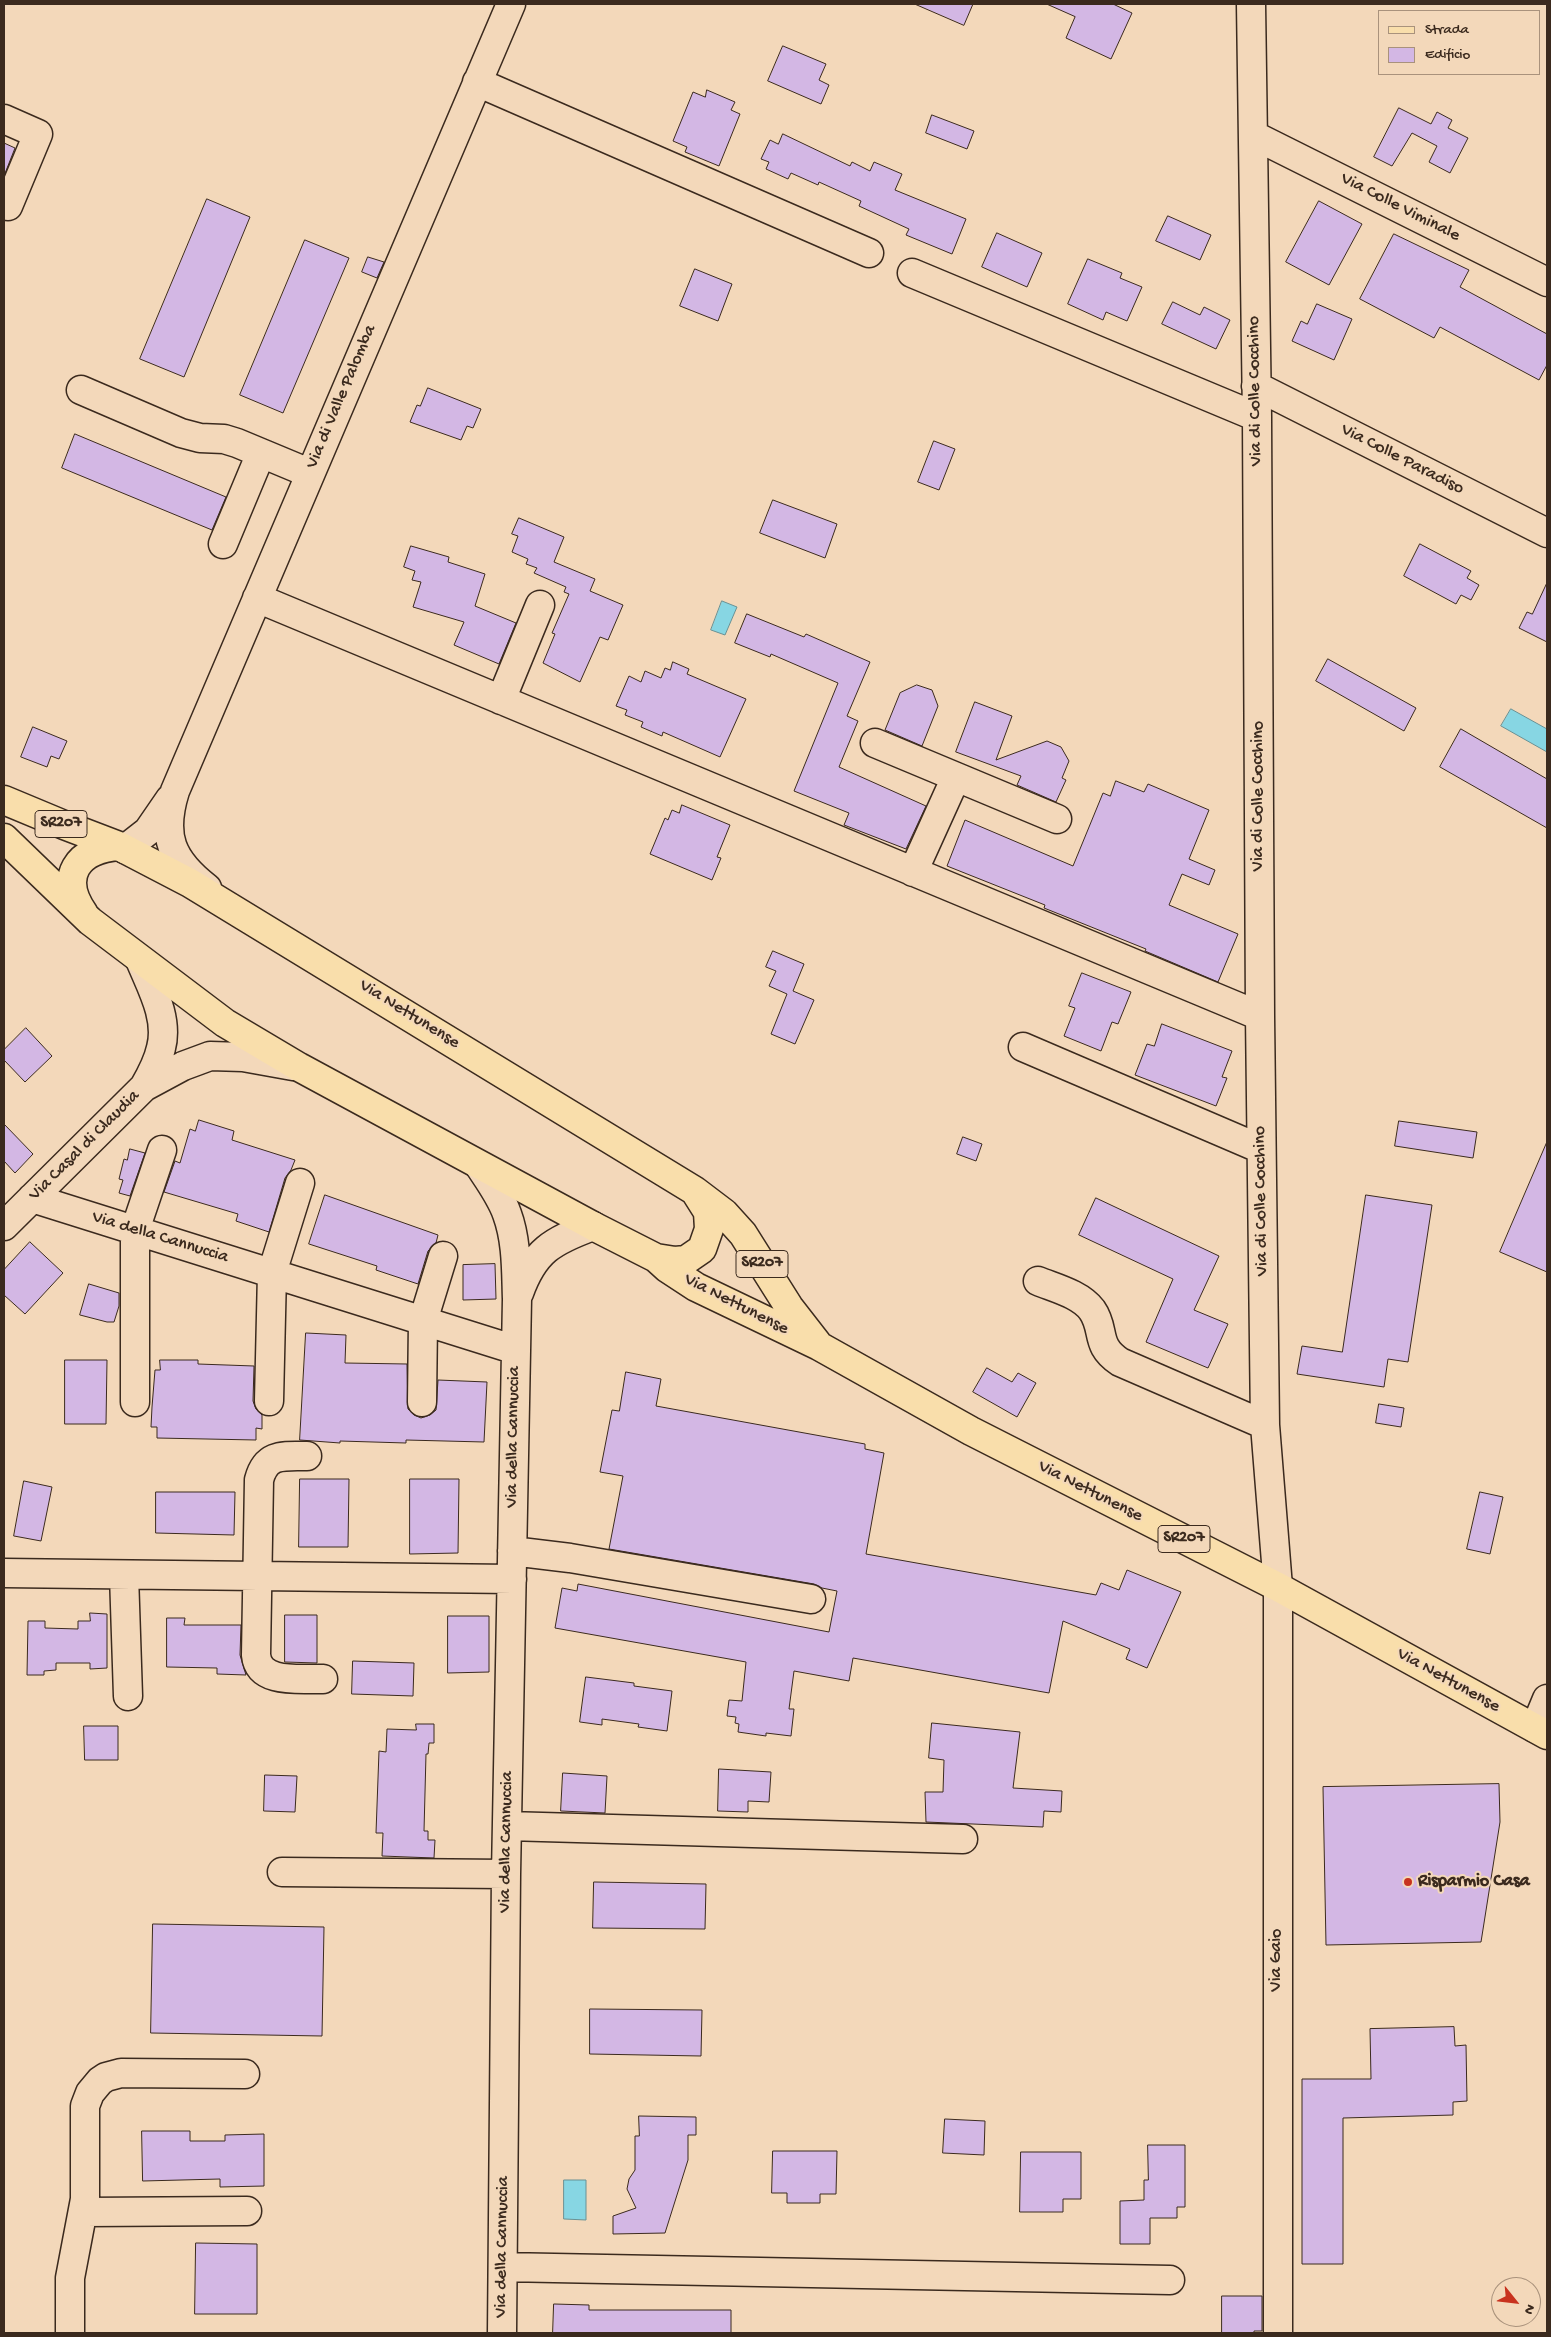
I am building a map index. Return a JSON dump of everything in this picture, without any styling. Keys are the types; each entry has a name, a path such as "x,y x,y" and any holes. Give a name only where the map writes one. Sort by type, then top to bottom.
{"main road":[{"name":"Via Nettunense","path":"4,800 122,848 234,908 695,1191 724,1213 743,1234 789,1307 819,1346"},
{"name":"Via Nettunense","path":"4,838 90,921 140,960 226,1023 299,1067 480,1167 656,1258 678,1276 696,1287 819,1346 971,1431 1278,1587 1541,1732"},
{"name":"Via Nettunense","path":"90,921 75,898 73,884 76,867 93,850 122,848"},
{"name":"Via Nettunense","path":"656,1258 675,1261 686,1260 702,1249 709,1229 709,1220 705,1206 695,1191"}],"street":[{"name":"Via di Valle Palomba","path":"122,848 142,837 153,825 175,791 309,473 511,4"},
{"name":"Via di Colle Cocchino","path":"1251,4 1257,417 1261,1149 1265,1425 1278,1587"},
{"path":"477,82 869,253"},
{"path":"4,119 38,134 8,206"},
{"name":"Via Colle Viminale","path":"1253,135 1547,282"},
{"path":"912,273 1257,417"},
{"name":"Via Colle Paradiso","path":"1256,386 1547,533"},
{"path":"82,390 181,433 200,438 224,439 309,473"},
{"path":"223,544 260,453"},
{"path":"257,598 1260,1016"},
{"path":"501,700 540,605"},
{"path":"874,743 1057,819"},
{"path":"913,872 956,777"},
{"name":"Via di Valle Palomba","path":"175,791 168,823 168,834 176,858 194,878 234,908"},
{"name":"Via Casal di Claudia","path":"140,960 158,1006 163,1025 161,1050 144,1088"},
{"path":"1023,1047 1261,1149"},
{"name":"Via Casal di Claudia","path":"4,1226 144,1088 183,1066 210,1056 243,1057 299,1067"},
{"path":"135,1402 135,1230 162,1150"},
{"name":"Via della Cannuccia","path":"480,1167 504,1208 510,1223 514,1247 517,1300 506,1874 502,2333"},
{"path":"269,1401 272,1273 300,1183"},
{"name":"Via della Cannuccia","path":"32,1198 516,1350"},
{"name":"Via della Cannuccia","path":"517,1300 523,1282 539,1254 559,1239 592,1226"},
{"path":"422,1402 423,1320 443,1256"},
{"path":"1038,1281 1077,1298 1087,1305 1096,1320 1102,1343 1113,1358 1265,1425"},
{"path":"307,1456 275,1457 266,1464 260,1474 258,1487 256,1655 259,1666 268,1675 323,1679"},
{"path":"512,1550 811,1599"},
{"path":"4,1573 512,1579"},
{"path":"124,1575 128,1696"},
{"name":"Via Gaio","path":"1278,1587 1278,2333"},
{"path":"1541,1732 1547,1699"},
{"path":"507,1826 963,1838"},
{"path":"282,1872 506,1874"},
{"path":"70,2333 70,2278 84,2212 85,2106 90,2093 100,2081 112,2074 245,2074"},
{"path":"84,2212 247,2212"},
{"path":"503,2267 1170,2280"}],"water":[{"path":"722,601 737,607 725,635 711,630"},
{"path":"1511,709 1547,729 1547,752 1501,726"},
{"path":"564,2180 586,2180 586,2220 564,2219"}],"building":[{"path":"915,4 973,4 964,25"},
{"path":"1047,4 1113,4 1132,13 1111,59 1066,38 1075,17"},
{"path":"783,46 826,64 819,80 829,85 821,104 768,81"},
{"path":"707,90 735,102 731,110 740,114 719,166 685,152 687,147 673,141 693,92 705,97"},
{"path":"1399,108 1431,124 1437,112 1452,120 1448,128 1468,138 1450,173 1429,162 1437,146 1412,133 1392,166 1374,157"},
{"path":"932,115 974,131 967,149 926,133"},
{"path":"783,134 850,166 852,162 870,171 874,162 902,174 895,190 966,219 952,254 906,235 909,229 859,206 861,201 819,182 818,185 791,173 788,179 766,169 769,162 761,159 770,140 778,144"},
{"path":"4,143 15,148 4,176"},
{"path":"207,199 250,217 184,377 140,359"},
{"path":"1319,201 1362,224 1329,285 1286,262"},
{"path":"1168,216 1211,235 1200,260 1156,241"},
{"path":"997,233 1042,253 1027,287 982,267"},
{"path":"1394,234 1469,270 1460,287 1547,334 1547,365 1539,380 1440,327 1434,338 1360,299"},
{"path":"305,240 349,258 283,413 240,395"},
{"path":"368,257 384,262 377,278 362,272"},
{"path":"1088,259 1122,273 1120,278 1142,287 1127,321 1106,312 1103,320 1068,304"},
{"path":"695,269 732,284 718,321 680,306"},
{"path":"1173,302 1200,315 1204,307 1230,320 1216,349 1162,324"},
{"path":"1317,304 1352,319 1334,360 1292,341 1301,321 1307,324"},
{"path":"428,388 481,409 473,428 467,426 461,440 410,422 417,405 420,406"},
{"path":"75,434 226,497 212,530 62,468"},
{"path":"934,441 955,449 939,490 918,482"},
{"path":"773,500 837,524 825,558 760,533"},
{"path":"519,518 564,537 554,562 595,579 590,591 623,605 608,640 600,637 580,682 543,663 555,634 552,633 569,594 564,592 566,587 534,573 537,568 526,564 528,559 512,552 518,536 512,534"},
{"path":"1420,544 1471,571 1467,578 1479,585 1471,600 1461,595 1456,604 1404,576"},
{"path":"411,546 449,557 448,562 485,574 475,606 516,623 499,664 454,645 464,622 413,607 421,582 412,580 415,571 404,567"},
{"path":"1547,583 1547,642 1519,628 1527,612 1532,614"},
{"path":"747,614 804,637 806,634 870,662 847,716 858,721 839,767 926,806 906,849 844,825 849,813 794,791 838,683 771,654 770,657 735,643"},
{"path":"1328,659 1416,708 1404,731 1316,681"},
{"path":"673,662 689,669 687,674 746,699 720,757 663,732 662,736 641,727 643,722 625,715 627,710 616,706 629,676 641,682 645,671 661,678 665,668 670,670"},
{"path":"917,685 932,690 938,706 922,746 885,730 900,693"},
{"path":"975,702 1012,716 996,760 1047,741 1061,747 1069,761 1062,778 1066,780 1056,802 1017,785 1021,776 956,752"},
{"path":"33,727 67,741 59,759 51,756 47,767 21,757"},
{"path":"1461,729 1547,779 1547,828 1440,767"},
{"path":"1116,781 1144,792 1148,784 1209,810 1189,859 1215,870 1209,885 1182,874 1169,905 1238,934 1218,982 1145,951 1146,949 1044,908 1045,905 947,866 965,820 1073,866 1103,793 1110,796"},
{"path":"682,805 730,825 717,857 721,858 712,880 650,854 665,818 668,820 672,810 679,813"},
{"path":"773,951 804,964 793,991 814,1000 795,1044 771,1034 787,994 769,986 776,971 766,967"},
{"path":"1082,973 1131,992 1118,1024 1112,1022 1101,1051 1064,1036 1075,1008 1069,1006"},
{"path":"1162,1024 1232,1051 1222,1077 1227,1078 1216,1106 1135,1075 1147,1044 1154,1046"},
{"path":"26,1028 52,1056 25,1082 4,1060 4,1050"},
{"path":"199,1120 234,1131 232,1140 295,1160 285,1178 269,1232 236,1221 238,1214 164,1192 175,1161 180,1163 190,1129 195,1131"},
{"path":"1399,1121 1477,1132 1473,1158 1395,1146"},
{"path":"4,1124 33,1154 15,1173 4,1161"},
{"path":"963,1137 982,1144 976,1161 957,1154"},
{"path":"1547,1142 1547,1272 1500,1252"},
{"path":"130,1149 145,1153 130,1196 119,1193 123,1180 119,1179 124,1159 127,1160"},
{"path":"325,1195 438,1235 436,1243 428,1251 418,1284 376,1270 377,1266 309,1244"},
{"path":"1366,1195 1432,1205 1408,1362 1388,1359 1384,1387 1297,1374 1302,1346 1342,1352"},
{"path":"1096,1198 1219,1256 1194,1310 1228,1324 1208,1368 1146,1342 1173,1279 1079,1235"},
{"path":"30,1242 63,1273 25,1314 4,1295 4,1270"},
{"path":"495,1264 496,1299 463,1300 463,1265"},
{"path":"89,1284 119,1293 119,1306 114,1322 80,1315"},
{"path":"306,1333 346,1335 345,1363 407,1364 408,1409 414,1415 421,1418 430,1415 436,1410 438,1380 487,1382 484,1442 406,1440 406,1443 340,1441 340,1443 300,1440"},
{"path":"65,1360 107,1360 106,1424 65,1424"},
{"path":"160,1360 198,1360 198,1364 254,1366 253,1401 256,1409 262,1415 262,1429 256,1428 256,1440 157,1438 157,1427 151,1427 155,1370 160,1370"},
{"path":"987,1368 1012,1382 1018,1373 1036,1383 1017,1417 973,1392"},
{"path":"626,1372 661,1379 656,1406 865,1444 865,1449 884,1453 866,1554 1096,1595 1101,1583 1119,1590 1127,1570 1181,1592 1147,1668 1126,1659 1130,1649 1063,1621 1049,1693 853,1658 849,1681 794,1671 789,1709 794,1709 791,1736 766,1733 766,1736 738,1732 739,1724 735,1723 736,1717 727,1716 729,1700 742,1701 746,1662 555,1628 562,1588 577,1591 578,1584 829,1632 837,1591 814,1584 609,1549 623,1476 600,1472 612,1410 619,1411"},
{"path":"1379,1404 1404,1408 1401,1427 1376,1423"},
{"path":"300,1479 349,1479 348,1547 299,1547"},
{"path":"410,1479 459,1479 458,1553 410,1554"},
{"path":"24,1481 52,1487 41,1541 14,1536"},
{"path":"156,1492 235,1492 234,1535 156,1533"},
{"path":"1480,1492 1503,1497 1490,1554 1467,1549"},
{"path":"90,1613 107,1614 107,1668 90,1669 90,1663 56,1663 56,1670 44,1671 44,1675 27,1675 28,1621 45,1621 45,1628 78,1629 78,1621 90,1621"},
{"path":"285,1615 317,1615 317,1663 285,1662"},
{"path":"448,1616 489,1616 489,1672 448,1673"},
{"path":"167,1618 185,1618 184,1625 241,1625 240,1655 246,1675 217,1674 217,1668 167,1667"},
{"path":"353,1661 414,1663 413,1696 352,1694"},
{"path":"586,1677 634,1683 634,1686 672,1691 667,1731 638,1727 639,1724 602,1719 602,1725 580,1722"},
{"path":"932,1723 1020,1732 1013,1788 1062,1791 1061,1812 1044,1811 1043,1827 926,1822 925,1792 943,1792 944,1760 929,1758"},
{"path":"416,1724 434,1724 434,1743 429,1743 428,1754 426,1754 424,1831 428,1831 428,1840 435,1840 434,1858 382,1856 383,1833 376,1833 379,1751 386,1752 387,1729 416,1730"},
{"path":"84,1726 118,1726 118,1760 85,1760"},
{"path":"719,1769 771,1772 769,1802 748,1801 748,1812 718,1811"},
{"path":"563,1773 607,1776 605,1813 561,1811"},
{"path":"265,1775 297,1776 295,1812 264,1811"},
{"name":"Risparmio Casa","path":"1499,1784 1500,1822 1481,1942 1326,1945 1323,1787"},
{"path":"594,1882 706,1884 705,1929 593,1928"},
{"path":"153,1924 324,1927 322,2036 151,2033"},
{"path":"590,2009 702,2010 701,2056 590,2054"},
{"path":"1454,2027 1455,2046 1466,2045 1467,2101 1453,2102 1453,2115 1343,2118 1343,2264 1302,2264 1302,2079 1371,2079 1370,2029"},
{"path":"639,2116 696,2117 696,2135 688,2135 688,2160 665,2233 613,2234 613,2216 636,2208 627,2189 629,2179 635,2170 635,2136 639,2136"},
{"path":"945,2119 985,2121 984,2155 943,2153"},
{"path":"142,2131 190,2131 190,2141 225,2141 225,2135 264,2134 264,2186 220,2187 220,2179 143,2181"},
{"path":"1148,2145 1185,2145 1185,2207 1177,2207 1177,2218 1150,2218 1150,2244 1120,2244 1120,2201 1144,2200 1144,2180 1148,2180"},
{"path":"773,2151 837,2151 836,2194 820,2194 820,2203 787,2203 787,2193 772,2193"},
{"path":"1021,2152 1081,2152 1081,2199 1063,2199 1063,2212 1020,2212"},
{"path":"196,2243 257,2244 257,2314 195,2314"},
{"path":"1222,2296 1262,2296 1262,2331 1254,2331 1254,2333 1222,2333"},
{"path":"554,2304 589,2305 589,2310 731,2310 731,2333 553,2333"}],"place":[{"name":"Risparmio Casa","path":"1408,1882"}]}
